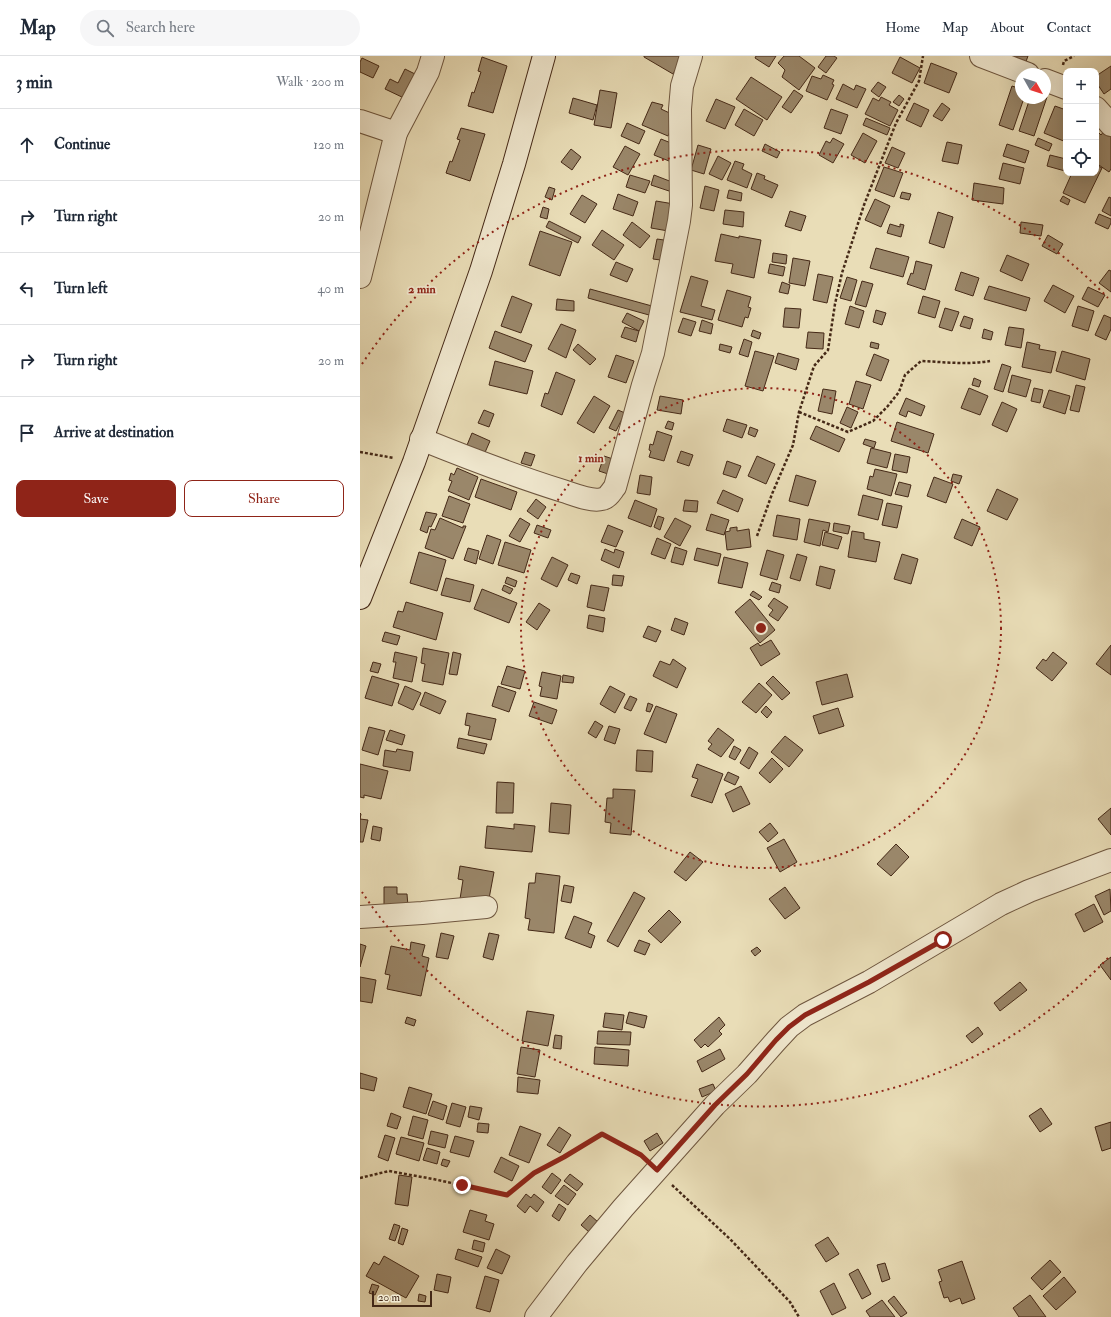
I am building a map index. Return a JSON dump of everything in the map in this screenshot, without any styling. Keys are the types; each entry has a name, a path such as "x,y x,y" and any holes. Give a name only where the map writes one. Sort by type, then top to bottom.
{"street":[{"path":"360,277 396,133 428,72 433,56"},
{"path":"360,598 414,462 481,270 514,164 544,56"},
{"path":"421,439 480,462 586,498 601,500 608,496 615,487 653,354 680,221 680,109 682,86 691,56"},
{"path":"981,56 1015,69"},
{"path":"1051,82 1063,87"},
{"path":"1099,111 1111,125"},
{"path":"360,121 396,133"},
{"path":"536,1317 577,1263 657,1170 715,1105 747,1074 789,1027 805,1015 876,979 1001,904 1029,891 1111,860"},
{"path":"360,917 486,907"}],"path":[{"path":"757,536 772,494 793,445 799,412 814,366 828,350 835,304 842,273 864,205 896,123 918,81 923,56"},
{"path":"799,412 848,432 872,421 887,407 899,392 905,376 921,361 954,362 965,364 990,361"},
{"path":"360,452 414,462"},
{"path":"360,1178 390,1171 507,1195 534,1173 602,1134 641,1155 730,1239 790,1302 799,1317"}],"building":[{"path":"644,56 683,56 673,74"},
{"path":"756,56 776,56 769,67 755,58"},
{"path":"784,56 799,56 815,68 799,90 782,77 785,70 778,63"},
{"path":"826,56 834,56 837,58 826,73 818,67"},
{"path":"1006,56 1028,56 1024,67"},
{"path":"482,57 507,66 493,113 468,106 472,92 474,93 481,72 478,71"},
{"path":"900,57 920,68 912,83 892,73"},
{"path":"362,58 379,66 373,78 360,72 360,62"},
{"path":"931,63 957,73 949,93 924,83"},
{"path":"1111,66 1111,89 1104,94 1099,86 1099,74"},
{"path":"405,69 419,76 406,99 385,89 390,79 398,83"},
{"path":"823,75 834,80 832,84 834,85 827,100 806,91 812,76 821,79"},
{"path":"751,77 782,97 767,120 736,99"},
{"path":"878,82 886,87 879,97 871,91"},
{"path":"843,84 854,90 856,85 866,89 857,108 836,99"},
{"path":"1012,86 1015,87 1015,104 1022,104 1013,130 999,125"},
{"path":"600,90 617,93 611,128 594,125"},
{"path":"794,90 803,96 791,113 782,107"},
{"path":"899,95 904,99 899,106 893,102"},
{"path":"881,97 891,102 889,105 898,110 890,126 865,114 873,98 879,101"},
{"path":"573,98 597,105 593,120 569,113"},
{"path":"716,99 735,107 725,129 706,121"},
{"path":"652,102 663,105 661,109 676,116 668,136 642,125"},
{"path":"914,103 929,110 921,127 906,120"},
{"path":"942,103 950,109 942,121 933,116"},
{"path":"1028,104 1045,104 1034,136 1019,131"},
{"path":"1055,106 1063,109 1063,141 1044,133"},
{"path":"744,109 763,120 754,136 735,125"},
{"path":"831,109 848,115 841,134 824,128"},
{"path":"866,118 890,128 887,135 863,125"},
{"path":"627,123 645,131 639,144 621,136"},
{"path":"461,128 485,134 470,181 446,173 450,161 452,162 460,140 457,139"},
{"path":"1105,130 1111,135 1111,169 1109,172 1099,165 1099,133 1101,135"},
{"path":"863,133 877,141 865,163 851,155"},
{"path":"833,138 844,144 833,163 819,155 826,141 830,143"},
{"path":"1038,138 1052,144 1049,151 1035,145"},
{"path":"661,139 676,145 669,161 654,155"},
{"path":"947,142 962,145 958,164 942,161"},
{"path":"765,144 780,152 777,158 762,151"},
{"path":"1007,144 1029,151 1025,163 1003,156"},
{"path":"698,145 711,149 704,174 691,170"},
{"path":"625,146 640,154 628,175 613,167"},
{"path":"892,147 905,153 898,168 885,163"},
{"path":"571,149 581,157 572,170 561,162"},
{"path":"1050,155 1063,158 1063,170 1047,166"},
{"path":"718,156 731,163 722,180 709,174"},
{"path":"735,161 744,164 742,169 752,174 747,188 727,180"},
{"path":"1003,163 1024,168 1020,184 999,179"},
{"path":"1099,166 1102,168 1099,174"},
{"path":"884,167 903,173 894,197 875,190"},
{"path":"757,173 765,176 764,179 778,185 772,198 751,189"},
{"path":"630,175 650,181 645,193 626,187"},
{"path":"654,175 672,182 669,191 651,185"},
{"path":"1071,176 1098,176 1085,203 1063,193"},
{"path":"974,183 1004,188 1003,204 972,200"},
{"path":"705,186 719,190 714,211 700,208"},
{"path":"549,187 555,189 552,200 545,197"},
{"path":"729,190 742,193 741,201 727,198"},
{"path":"902,192 911,194 909,200 900,198"},
{"path":"618,194 638,202 633,216 613,209"},
{"path":"582,195 597,204 585,223 570,214"},
{"path":"1063,196 1070,200 1068,205 1060,201"},
{"path":"1109,197 1111,198 1111,216 1102,211"},
{"path":"875,199 890,206 881,227 865,220"},
{"path":"656,201 680,205 674,232 651,228"},
{"path":"543,207 549,209 547,219 540,217"},
{"path":"725,210 744,212 743,227 723,224"},
{"path":"790,211 806,216 801,231 785,226"},
{"path":"938,212 953,217 944,248 929,243"},
{"path":"1099,214 1111,219 1108,229 1095,223"},
{"path":"549,221 581,237 578,243 546,227"},
{"path":"632,222 650,236 640,248 623,235"},
{"path":"1021,222 1043,225 1041,236 1020,233"},
{"path":"890,224 900,227 900,224 904,225 901,237 887,233"},
{"path":"602,230 624,245 614,260 592,245"},
{"path":"540,231 572,242 560,276 529,265"},
{"path":"721,234 739,238 739,236 761,240 754,278 731,273 733,264 715,261"},
{"path":"1048,235 1063,244 1057,254 1042,246"},
{"path":"657,239 671,241 668,261 653,259"},
{"path":"876,248 909,257 903,277 870,268"},
{"path":"773,253 787,255 786,264 772,262"},
{"path":"1007,255 1029,264 1022,281 1000,271"},
{"path":"793,258 810,261 805,286 789,283"},
{"path":"916,261 932,265 925,290 907,284 911,273 913,274"},
{"path":"616,262 633,269 627,282 610,275"},
{"path":"770,264 785,267 783,276 768,273"},
{"path":"1109,270 1111,271 1111,292 1099,283"},
{"path":"961,272 979,278 973,296 955,290"},
{"path":"818,274 833,277 827,303 813,300"},
{"path":"691,276 708,281 701,306 715,310 712,320 680,312"},
{"path":"847,277 857,280 851,301 840,298"},
{"path":"862,281 873,284 866,307 855,304"},
{"path":"782,282 790,285 788,294 779,292"},
{"path":"1053,285 1074,296 1065,313 1044,301"},
{"path":"989,286 1030,298 1026,311 984,299"},
{"path":"1088,287 1105,295 1098,307 1082,299"},
{"path":"590,289 652,306 649,315 588,298"},
{"path":"727,290 751,297 748,307 751,308 748,318 745,317 742,327 718,320"},
{"path":"512,296 532,304 521,333 501,326"},
{"path":"923,296 940,301 935,318 918,313"},
{"path":"557,299 574,301 574,311 556,310"},
{"path":"850,306 864,311 859,328 845,324"},
{"path":"1078,306 1094,311 1088,331 1072,326"},
{"path":"785,308 801,309 799,328 783,327"},
{"path":"945,308 959,312 952,331 939,327"},
{"path":"876,310 886,313 882,325 873,322"},
{"path":"627,313 644,321 639,331 622,322"},
{"path":"1104,315 1111,318 1111,329 1106,340 1095,335"},
{"path":"964,316 973,319 970,329 960,326"},
{"path":"683,318 696,322 691,336 678,332"},
{"path":"702,320 713,324 711,334 699,331"},
{"path":"561,324 576,330 566,358 548,349"},
{"path":"625,327 639,331 636,342 621,337"},
{"path":"1009,327 1024,329 1021,348 1005,345"},
{"path":"984,329 993,332 991,340 982,338"},
{"path":"753,330 761,333 759,339 751,336"},
{"path":"495,331 532,345 525,362 489,348"},
{"path":"808,332 824,333 823,349 806,348"},
{"path":"744,339 752,342 748,357 739,354"},
{"path":"871,342 879,344 878,349 870,347"},
{"path":"1027,342 1040,345 1039,349 1056,352 1051,373 1022,367"},
{"path":"578,344 596,359 590,365 573,350"},
{"path":"720,344 732,347 730,353 719,350"},
{"path":"755,351 774,356 763,391 745,386"},
{"path":"1062,351 1090,359 1085,380 1056,371"},
{"path":"778,353 799,359 796,370 775,363"},
{"path":"874,354 889,360 881,381 866,375"},
{"path":"616,355 634,361 626,383 608,377"},
{"path":"495,361 533,371 527,394 489,385"},
{"path":"1002,364 1011,367 1003,392 994,389"},
{"path":"556,372 575,380 562,415 541,406 545,393 548,394"},
{"path":"1012,375 1031,380 1026,397 1008,392"},
{"path":"974,378 981,381 979,387 972,385"},
{"path":"856,381 871,385 863,409 849,404"},
{"path":"1076,385 1085,387 1079,412 1070,410"},
{"path":"969,388 988,396 980,415 961,408"},
{"path":"1034,388 1043,390 1040,403 1031,401"},
{"path":"823,389 836,391 832,414 818,411"},
{"path":"1049,390 1070,396 1065,414 1043,407"},
{"path":"594,396 610,406 594,433 577,423"},
{"path":"660,396 683,400 681,414 657,410"},
{"path":"906,398 925,406 921,416 908,411 906,417 899,414"},
{"path":"1002,402 1017,409 1007,432 992,425"},
{"path":"847,407 858,412 851,428 840,423"},
{"path":"484,410 494,414 489,427 478,423"},
{"path":"618,410 625,413 616,431 609,428"},
{"path":"727,419 747,425 742,438 723,431"},
{"path":"668,421 674,423 672,430 665,428"},
{"path":"897,422 934,434 928,453 891,441"},
{"path":"816,426 845,439 839,452 810,439"},
{"path":"750,427 758,430 755,437 748,434"},
{"path":"657,431 672,436 664,461 649,457 651,451 649,450 650,444 653,445"},
{"path":"472,433 490,441 483,457 465,450"},
{"path":"865,439 876,442 874,448 863,444"},
{"path":"871,448 891,453 887,468 867,463"},
{"path":"681,451 693,455 689,466 677,462"},
{"path":"525,452 535,455 531,466 521,463"},
{"path":"895,454 910,457 907,473 892,470"},
{"path":"604,456 616,460 611,475 599,471"},
{"path":"757,456 775,464 766,484 748,476"},
{"path":"727,461 741,466 736,478 723,474"},
{"path":"457,468 478,477 469,500 448,491 452,481 449,480 451,473 454,475"},
{"path":"875,469 897,474 891,496 867,489 870,476 873,477"},
{"path":"953,474 962,476 959,484 951,481"},
{"path":"640,475 652,477 650,495 637,493"},
{"path":"796,475 816,481 808,506 789,501"},
{"path":"934,477 953,484 946,503 927,496"},
{"path":"481,479 517,492 511,510 475,497"},
{"path":"899,482 911,485 908,497 895,494"},
{"path":"997,489 1018,499 1007,520 987,511"},
{"path":"723,490 743,499 738,512 717,503"},
{"path":"863,495 883,500 878,520 858,515"},
{"path":"449,496 470,504 463,523 442,516"},
{"path":"536,499 546,507 538,519 527,511"},
{"path":"635,500 657,509 651,527 628,518"},
{"path":"685,500 698,501 697,512 683,511"},
{"path":"887,503 902,506 897,528 882,525"},
{"path":"426,512 437,514 431,527 429,526 427,533 420,530"},
{"path":"711,514 729,520 724,535 706,530"},
{"path":"777,515 800,519 797,540 773,536"},
{"path":"658,516 664,518 660,530 654,527"},
{"path":"440,518 463,528 463,526 466,526 453,559 425,548 431,529 435,530"},
{"path":"520,518 530,524 520,542 509,536"},
{"path":"675,518 691,526 680,546 664,537"},
{"path":"809,519 830,523 828,532 823,530 820,546 804,542"},
{"path":"962,519 980,527 972,546 954,538"},
{"path":"834,523 850,526 848,534 833,531"},
{"path":"537,525 551,530 548,538 534,533"},
{"path":"608,525 623,531 616,547 601,542"},
{"path":"737,527 737,531 749,529 751,547 727,550 725,532 730,531 730,528"},
{"path":"852,531 864,533 864,539 880,542 876,562 848,557"},
{"path":"825,532 842,537 838,549 822,545"},
{"path":"487,535 501,540 493,564 479,559"},
{"path":"657,538 671,544 665,559 651,554"},
{"path":"505,542 531,550 524,573 498,565"},
{"path":"675,547 687,551 683,565 671,562"},
{"path":"468,548 479,551 476,564 464,560"},
{"path":"697,548 721,554 718,566 694,560"},
{"path":"605,549 614,553 615,549 624,552 619,568 601,560"},
{"path":"767,550 784,555 777,580 760,575"},
{"path":"419,552 446,560 437,591 410,583"},
{"path":"797,554 807,557 800,581 790,578"},
{"path":"902,554 918,559 911,584 894,579"},
{"path":"552,557 568,565 557,587 541,579"},
{"path":"724,557 748,563 742,588 718,583"},
{"path":"820,566 835,570 830,589 816,585"},
{"path":"571,573 580,576 577,584 568,580"},
{"path":"613,575 624,576 622,586 612,585"},
{"path":"507,577 517,581 515,587 505,583"},
{"path":"446,578 474,585 470,602 441,595"},
{"path":"772,582 781,585 779,593 769,590"},
{"path":"504,585 513,589 510,594 502,590"},
{"path":"591,585 609,588 604,611 587,607"},
{"path":"482,589 517,603 509,623 474,609"},
{"path":"753,591 762,597 759,600 750,595"},
{"path":"774,598 788,607 778,621 769,615 773,610 768,606"},
{"path":"750,599 775,630 760,643 735,612"},
{"path":"406,602 443,613 436,640 393,627 398,611 403,612"},
{"path":"539,603 550,610 537,630 526,622"},
{"path":"589,615 605,618 603,632 587,628"},
{"path":"675,618 688,623 684,635 671,630"},
{"path":"648,626 661,631 656,642 643,637"},
{"path":"385,632 400,636 397,645 382,641"},
{"path":"771,640 780,654 761,666 750,648 758,643 760,646"},
{"path":"1111,645 1111,675 1096,664"},
{"path":"423,648 449,653 443,685 422,681 425,664 421,663"},
{"path":"395,652 417,657 412,682 393,678 396,662 393,662"},
{"path":"453,652 461,654 457,675 449,674"},
{"path":"1053,652 1067,663 1052,681 1036,668 1043,659 1046,661"},
{"path":"673,659 686,668 677,688 653,676 660,661 670,665"},
{"path":"373,662 381,664 378,673 370,671"},
{"path":"507,666 525,671 520,689 501,684"},
{"path":"542,672 561,676 557,699 540,696 542,687 539,686"},
{"path":"847,674 853,697 822,705 816,682"},
{"path":"563,675 574,677 573,683 562,682"},
{"path":"372,676 399,684 392,706 365,698"},
{"path":"773,676 790,693 782,700 766,683"},
{"path":"759,683 772,695 756,713 742,702"},
{"path":"405,686 421,693 413,710 398,703"},
{"path":"498,686 516,692 509,712 492,706"},
{"path":"610,686 625,694 615,713 600,704"},
{"path":"425,692 446,701 440,714 420,705"},
{"path":"630,696 637,699 631,711 624,708"},
{"path":"534,702 557,710 552,724 529,716"},
{"path":"648,703 653,705 650,712 646,711"},
{"path":"656,706 677,714 666,743 644,734"},
{"path":"766,706 772,712 767,718 761,712"},
{"path":"838,708 844,726 819,734 813,716"},
{"path":"467,713 496,719 491,740 468,735 470,726 465,725"},
{"path":"595,721 603,726 596,738 588,733"},
{"path":"609,726 620,729 615,744 604,740"},
{"path":"369,727 385,731 378,755 362,750"},
{"path":"718,728 734,740 721,757 708,749 712,744 708,741"},
{"path":"390,730 405,735 402,745 386,740"},
{"path":"785,736 803,750 789,767 771,752"},
{"path":"459,738 487,744 484,754 457,748"},
{"path":"734,746 741,750 735,760 729,757"},
{"path":"749,747 758,753 749,769 740,763"},
{"path":"397,749 413,752 410,771 383,766 385,750 396,752"},
{"path":"637,750 653,751 652,772 636,771"},
{"path":"772,758 783,769 770,783 759,773"},
{"path":"360,764 388,771 381,799 364,795 364,798 360,797"},
{"path":"697,764 723,774 712,803 691,796 698,779 692,777"},
{"path":"728,772 739,777 735,785 724,780"},
{"path":"497,782 514,783 513,813 496,813"},
{"path":"741,786 750,804 733,812 725,794"},
{"path":"613,789 635,790 631,835 610,833 611,823 605,822 607,798 613,798"},
{"path":"551,803 571,805 569,834 549,832"},
{"path":"1111,808 1111,835 1098,819"},
{"path":"360,819 368,820 363,842 360,842"},
{"path":"770,823 778,833 768,842 759,832"},
{"path":"514,824 535,826 532,852 485,848 487,826 514,829"},
{"path":"373,826 382,828 380,841 371,839"},
{"path":"784,839 797,862 780,872 767,848"},
{"path":"896,844 909,857 891,876 877,864"},
{"path":"690,852 703,862 686,881 674,872"},
{"path":"460,866 494,872 488,904 460,899 463,880 458,879"},
{"path":"536,873 560,876 554,933 528,930 530,919 525,918 529,883 535,883"},
{"path":"564,885 574,887 571,903 561,901"},
{"path":"384,887 397,887 397,894 407,894 408,906 384,906"},
{"path":"785,887 800,908 785,919 769,899"},
{"path":"1110,889 1111,911 1104,915 1095,896"},
{"path":"634,892 645,898 618,947 607,941"},
{"path":"1094,904 1103,922 1084,932 1075,914"},
{"path":"669,910 681,922 661,943 648,931"},
{"path":"574,916 592,923 588,933 595,936 591,948 565,938"},
{"path":"441,933 454,936 448,959 436,957"},
{"path":"489,933 499,935 493,960 483,957"},
{"path":"639,940 650,944 645,955 634,951"},
{"path":"411,942 425,945 422,956 429,958 421,996 387,989 390,975 385,974 391,946 410,950"},
{"path":"360,944 366,946 360,967"},
{"path":"757,947 761,951 755,956 751,951"},
{"path":"1111,957 1111,980 1100,965"},
{"path":"360,977 376,980 372,1003 360,1001"},
{"path":"1020,982 1027,990 1000,1011 994,1003"},
{"path":"527,1011 554,1015 548,1046 522,1041"},
{"path":"629,1012 647,1016 644,1028 626,1023"},
{"path":"605,1013 624,1015 622,1030 603,1027"},
{"path":"407,1017 416,1020 414,1026 405,1023"},
{"path":"719,1017 725,1025 719,1031 722,1034 708,1047 705,1044 701,1048 694,1040"},
{"path":"978,1027 983,1034 972,1043 966,1036"},
{"path":"598,1031 631,1032 630,1045 597,1044"},
{"path":"555,1035 562,1036 561,1049 553,1048"},
{"path":"521,1047 540,1050 535,1077 517,1074"},
{"path":"595,1047 629,1050 628,1066 594,1064"},
{"path":"720,1049 725,1059 702,1072 697,1061"},
{"path":"360,1073 377,1078 374,1091 360,1088"},
{"path":"518,1077 540,1080 538,1094 517,1092"},
{"path":"713,1084 716,1091 702,1097 699,1089"},
{"path":"409,1087 432,1094 426,1114 403,1107"},
{"path":"433,1101 447,1106 443,1120 428,1115"},
{"path":"452,1103 466,1107 460,1127 446,1123"},
{"path":"470,1106 482,1108 479,1120 468,1117"},
{"path":"1041,1108 1052,1124 1040,1132 1029,1116"},
{"path":"391,1113 401,1117 397,1129 387,1126"},
{"path":"413,1116 428,1120 423,1139 408,1135"},
{"path":"1111,1122 1111,1148 1102,1151 1095,1127"},
{"path":"478,1123 489,1124 488,1133 477,1132"},
{"path":"520,1126 541,1134 529,1163 509,1155"},
{"path":"559,1127 571,1135 560,1153 547,1145"},
{"path":"431,1131 448,1135 445,1148 428,1144"},
{"path":"657,1133 663,1143 650,1151 644,1141"},
{"path":"385,1135 395,1138 388,1161 378,1157"},
{"path":"455,1136 474,1141 469,1157 450,1152"},
{"path":"401,1137 424,1143 419,1161 396,1154"},
{"path":"427,1148 440,1152 437,1164 423,1160"},
{"path":"501,1157 519,1166 512,1181 494,1172"},
{"path":"443,1159 450,1161 447,1167 441,1165"},
{"path":"552,1173 561,1180 551,1194 542,1187"},
{"path":"570,1174 583,1184 577,1191 564,1181"},
{"path":"399,1175 412,1177 408,1206 395,1204"},
{"path":"564,1185 576,1194 568,1205 555,1196"},
{"path":"526,1194 531,1198 534,1194 544,1202 537,1212 530,1206 525,1213 517,1206"},
{"path":"559,1204 566,1209 559,1221 552,1216"},
{"path":"470,1210 487,1215 485,1221 494,1224 489,1240 463,1232"},
{"path":"590,1215 598,1222 589,1232 581,1225"},
{"path":"394,1224 400,1226 395,1241 389,1239"},
{"path":"402,1228 408,1230 403,1245 398,1243"},
{"path":"828,1237 839,1254 826,1262 815,1245"},
{"path":"474,1240 485,1243 483,1252 472,1249"},
{"path":"458,1249 482,1257 478,1267 455,1259"},
{"path":"496,1249 510,1256 502,1274 487,1268"},
{"path":"384,1256 419,1276 406,1298 366,1276 374,1262 379,1265"},
{"path":"1050,1260 1061,1272 1042,1290 1031,1278"},
{"path":"962,1261 975,1299 962,1304 960,1298 950,1302 948,1297 944,1298 939,1282 942,1281 938,1270"},
{"path":"885,1263 890,1279 882,1282 877,1265"},
{"path":"858,1269 871,1294 862,1299 849,1274"},
{"path":"437,1274 451,1277 448,1293 434,1290"},
{"path":"485,1276 499,1280 490,1312 476,1308"},
{"path":"1064,1277 1076,1292 1056,1310 1043,1296"},
{"path":"834,1283 846,1308 832,1315 820,1291"},
{"path":"372,1284 379,1286 375,1295 369,1293"},
{"path":"419,1294 426,1296 425,1302 418,1301"},
{"path":"1030,1295 1046,1317 1019,1317 1013,1308"},
{"path":"894,1296 907,1313 901,1317 888,1301"},
{"path":"882,1300 895,1317 870,1317 866,1311"}],"route":[{"path":"462,1185 507,1195 534,1173 602,1134 641,1155 657,1170 715,1105 747,1074 789,1027 805,1015 869,982 943,940"}]}
